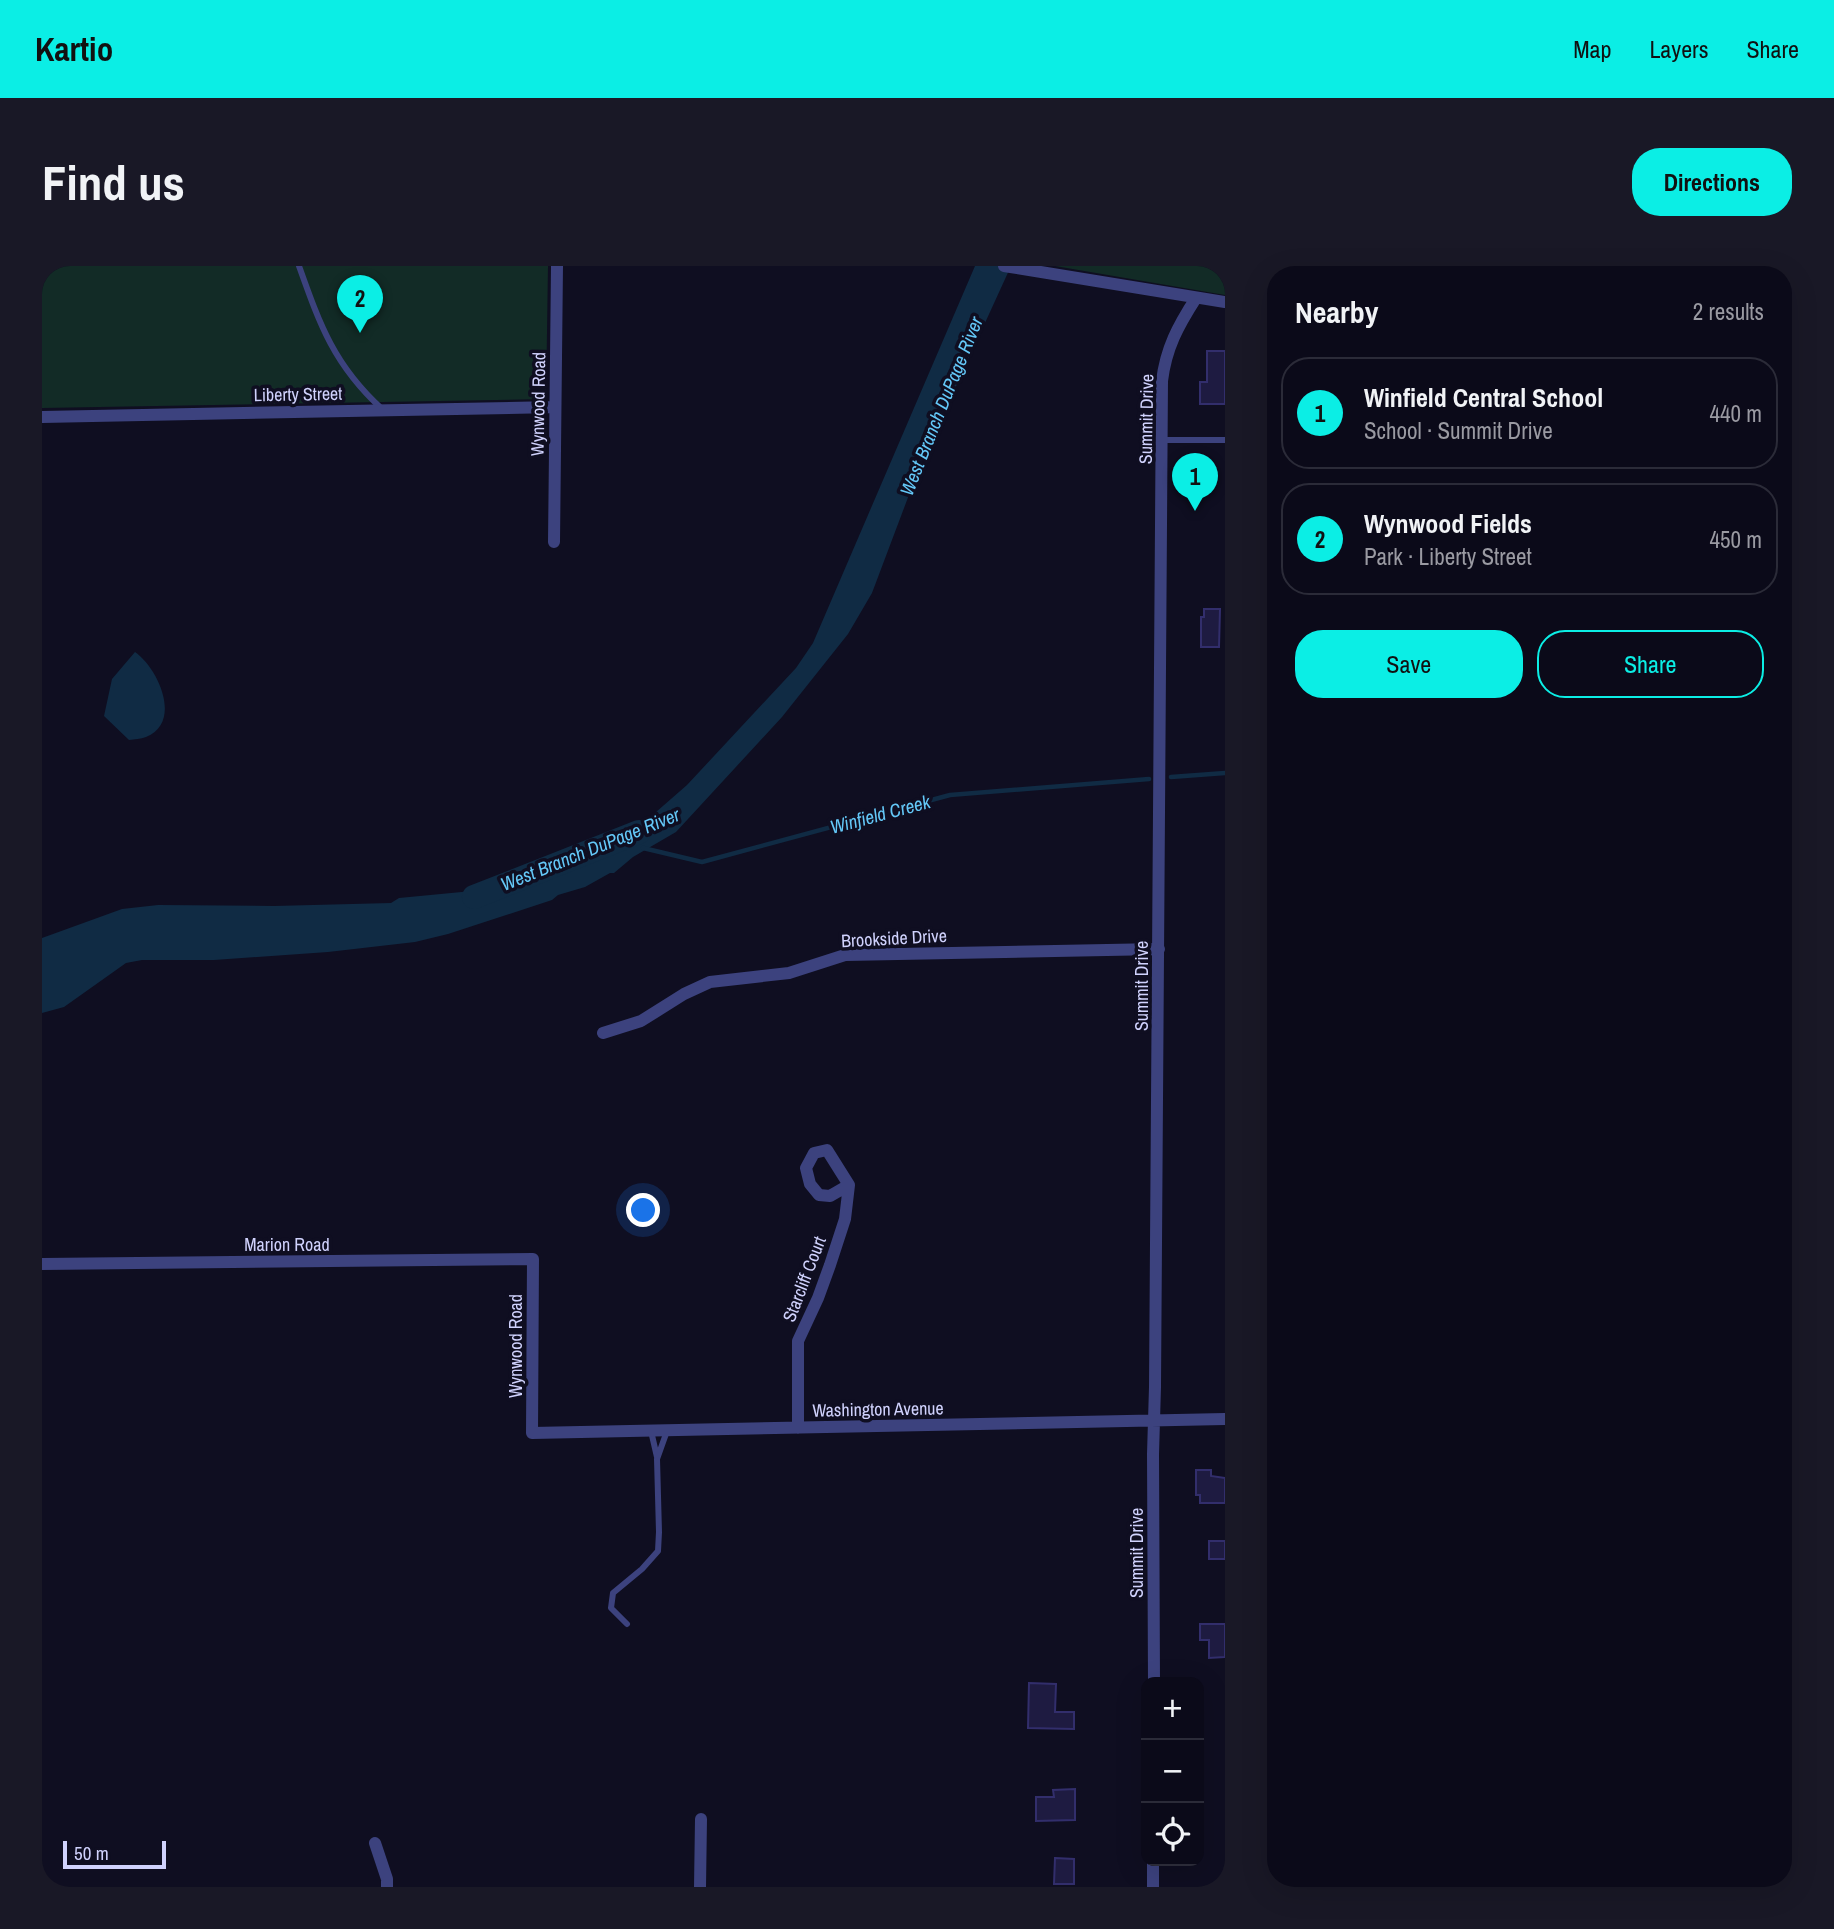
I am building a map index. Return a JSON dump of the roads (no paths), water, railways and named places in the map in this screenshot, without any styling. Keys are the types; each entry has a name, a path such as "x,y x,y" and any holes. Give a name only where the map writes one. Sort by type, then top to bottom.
{"street":[{"name":"Wynwood Road","path":"554,542 557,266"},
{"path":"1003,266 1225,302"},
{"name":"Summit Drive","path":"1154,1677 1163,381 1165,359 1180,324 1196,298"},
{"name":"Liberty Street","path":"42,416 555,407"},
{"name":"Brookside Drive","path":"603,1033 641,1021 710,982 720,979 764,978 789,973 845,955 1159,949"},
{"name":"Starcliff Court","path":"798,1428 798,1341 818,1298 845,1219 849,1185"},
{"name":"Wynwood Road","path":"532,1433 533,1259"},
{"name":"Marion Road","path":"42,1264 533,1259"},
{"name":"Washington Avenue","path":"532,1433 1225,1419"},
{"path":"700,1887 701,1819"},
{"path":"375,1843 387,1878 387,1887"},
{"path":"1153,1866 1153,1887"}],"lane":[{"path":"299,266 322,328 335,354 367,395 384,410"},
{"path":"1163,439 1225,439"},
{"path":"627,1624 611,1608 613,1593 642,1569 658,1551 657,1459 650,1431"},
{"path":"657,1459 667,1431"}],"water":[{"path":"975,266 1011,266 921,463 872,593 848,634 782,717 676,832 633,857 614,873 585,887 448,934 415,942 328,952 214,960 142,960 126,963 64,1007 42,1013 42,938 122,909 158,905 391,903 399,898 472,891 548,877 594,854 640,826 687,785 796,668 813,643"},
{"path":"135,652 152,670 163,695 165,708 163,720 157,730 146,737 129,740 104,716 112,679"}],"waterway":[{"name":"Winfield Creek","path":"1171,777 1225,773"},
{"name":"Winfield Creek","path":"643,848 702,862 950,795 1149,779"},
{"name":"West Branch DuPage River","path":"474,897 639,832"}],"place":[{"name":"Wynwood Fields","path":"360,333"},
{"name":"Winfield Central School","path":"1195,511"}]}
